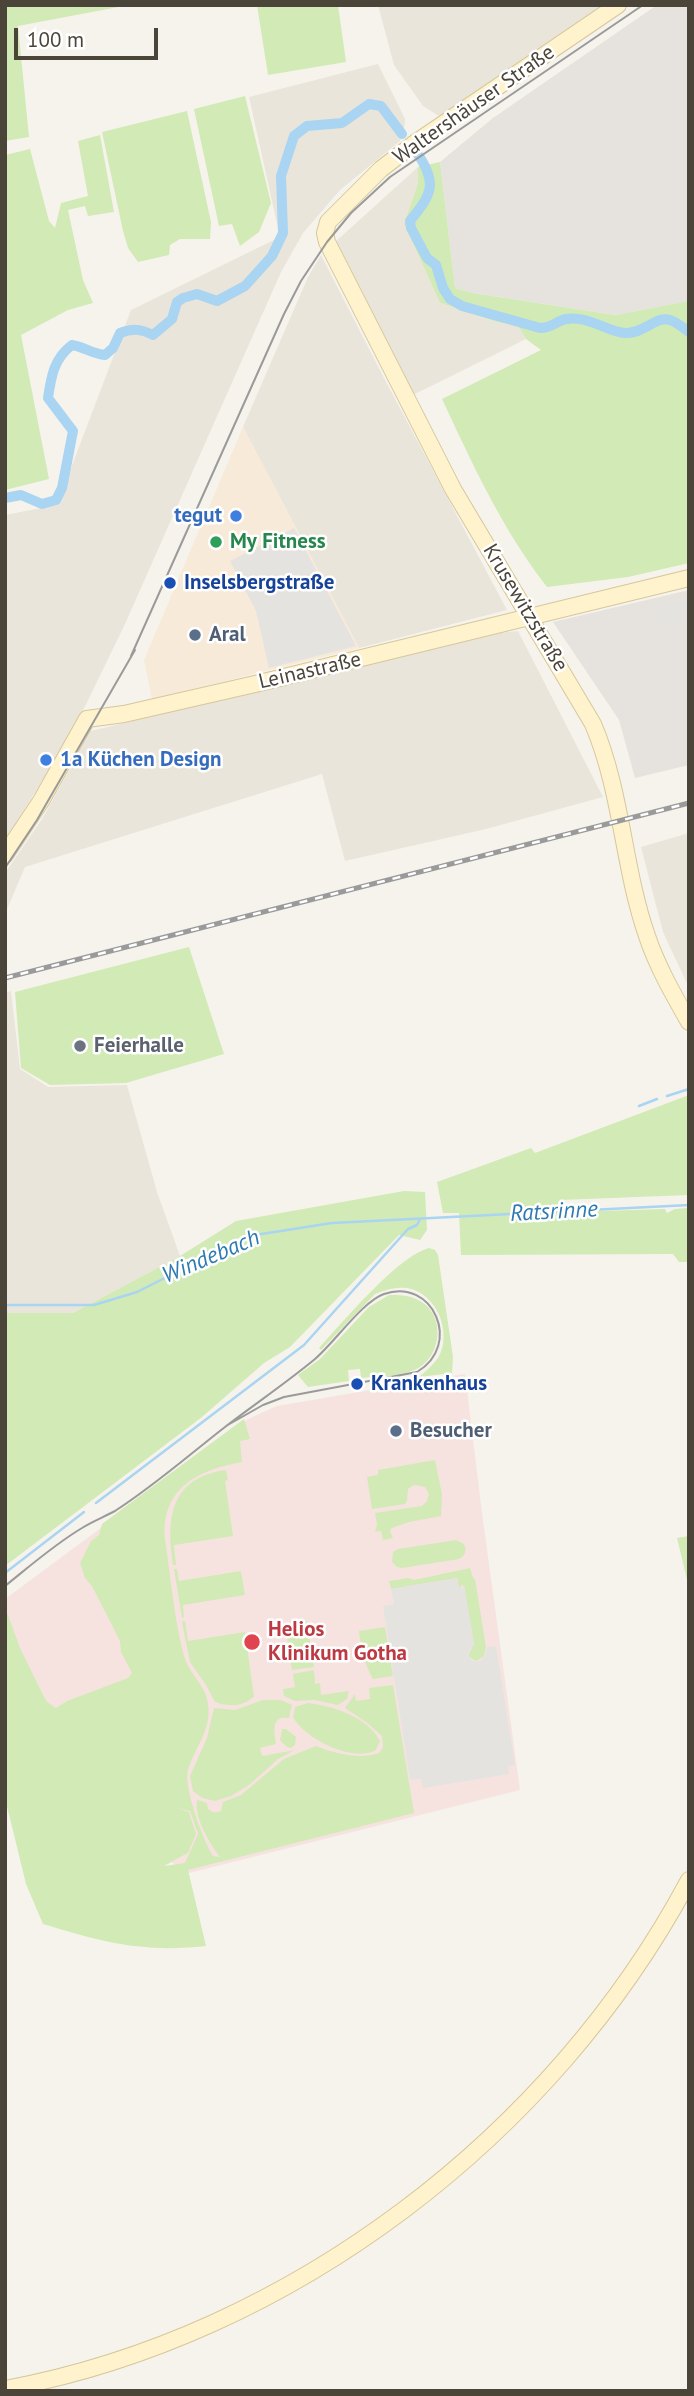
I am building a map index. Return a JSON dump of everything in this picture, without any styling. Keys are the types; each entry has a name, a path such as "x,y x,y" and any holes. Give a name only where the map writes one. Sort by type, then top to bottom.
{"main road":[{"name":"Waltershäuser Straße","path":"336,213 381,169 415,143 618,5"},
{"name":"Krusewitzstraße","path":"336,213 325,228 327,242 453,489 530,616 600,740 609,766 646,935 689,1022"},
{"name":"Leinastraße","path":"5,855 41,801 87,719 124,714 433,643 530,616 689,578"},
{"path":"5,2389 102,2364 191,2332 328,2261 414,2202 478,2149 566,2058 631,1976 689,1880"}],"shaded area":[{"path":"378,5 605,5 439,116 423,106 394,65"},
{"path":"657,5 689,5 689,301 615,315 455,288 440,162 493,118"},
{"path":"378,64 405,119 400,141 340,190 303,233 281,272 125,624 74,729 5,841 5,515 57,505 131,310 280,237 249,97"},
{"path":"418,167 418,183 404,224 440,303 497,322 518,326 526,339 413,395 334,243"},
{"path":"321,255 507,610 359,648 243,427 308,277"},
{"path":"243,427 359,648 152,699 144,660"},
{"path":"294,528 356,646 269,668 256,611 230,561"},
{"path":"689,590 689,765 635,778 619,720 553,622"},
{"path":"689,598 689,623 662,630 656,606"},
{"path":"518,631 603,797 486,829 345,861 322,774 25,867 5,914 5,873 42,819 91,731 500,633"},
{"path":"689,833 689,988 663,932 641,847"},
{"path":"11,991 20,1069 48,1087 127,1085 157,1192 180,1256 73,1313 5,1313 5,993"},
{"name":"Helios Klinikum Gotha","path":"465,1374 520,1790 189,1873 171,1862 188,1853 189,1812 177,1809 111,1833 71,1843 53,1840 36,1826 5,1685 5,1599 248,1419 277,1406"},
{"path":"457,1578 459,1589 464,1586 474,1644 468,1652 470,1659 480,1661 486,1654 487,1647 496,1646 515,1765 508,1766 509,1774 423,1788 421,1779 410,1780 383,1606 394,1604 391,1589"}],"green space":[{"path":"5,5 129,5 18,26 29,137 5,141"},
{"path":"257,5 338,5 346,62 268,75"},
{"path":"245,96 271,203 259,232 240,246 232,224 219,226 194,109"},
{"path":"187,111 211,222 210,239 180,239 170,245 169,255 138,262 128,248 123,231 102,132"},
{"path":"100,135 114,212 88,216 85,206 68,210 83,280 93,303 68,310 21,335 49,479 5,490 5,155 30,149 49,221 55,228 61,203 88,196 78,141"},
{"path":"440,162 455,288 615,315 689,301 689,563 628,577 547,587 516,542 489,496 442,399 541,350 526,339 518,326 497,322 440,303 404,224 418,183 418,167"},
{"path":"189,947 224,1054 126,1083 50,1085 21,1068 15,992"},
{"path":"689,1095 689,1195 560,1200 566,1212 665,1209 667,1213 675,1209 689,1208 689,1262 679,1262 673,1254 461,1255 459,1213 443,1213 437,1182 531,1148 535,1153"},
{"path":"404,1191 425,1192 427,1230 420,1240 399,1235 290,1347 264,1363 202,1417 5,1566 5,1313 73,1313 180,1256 236,1221"},
{"path":"429,1248 435,1250 438,1255 453,1357 452,1373 419,1377 438,1358 444,1337 443,1326 434,1306 427,1298 418,1291 407,1288 375,1294 321,1350 319,1348 387,1276 402,1263"},
{"path":"389,1295 413,1298 425,1304 432,1312 438,1331 437,1341 428,1360 407,1373 361,1378 360,1369 348,1370 349,1381 308,1387 298,1375 320,1359 369,1307"},
{"path":"244,1419 250,1439 240,1441 242,1462 211,1470 186,1484 169,1506 165,1521 175,1613 184,1656 207,1697 208,1722 187,1777 195,1813 213,1856 220,1857 200,1822 197,1800 207,1803 211,1811 221,1811 223,1802 241,1795 284,1759 316,1746 355,1756 379,1753 383,1747 382,1736 345,1708 355,1694 356,1701 370,1699 369,1688 393,1685 414,1813 188,1870 206,1946 142,1947 85,1936 43,1924 26,1884 5,1798 5,1613 43,1695 47,1702 56,1708 67,1701 128,1678 132,1673 121,1652 120,1641 92,1586 85,1578 80,1563 91,1541 99,1535 102,1524","holes":["177,1808 190,1811 198,1834 185,1863 164,1866 188,1853 196,1834 189,1812"]},
{"path":"435,1460 442,1494 441,1516 392,1528 390,1531 393,1538 383,1540 381,1531 375,1532 375,1513 422,1506 429,1494 425,1487 414,1485 408,1489 405,1504 372,1509 367,1477 378,1475 378,1470"},
{"path":"226,1470 228,1480 225,1481 233,1536 174,1545 176,1565 173,1565 170,1531 176,1503 183,1491 193,1482 207,1474"},
{"path":"689,1536 689,1588 677,1538"},
{"path":"456,1540 464,1544 465,1549 464,1555 459,1559 402,1568 392,1562 393,1552 398,1549"},
{"path":"470,1568 475,1579 486,1647 484,1656 476,1661 469,1657 474,1644 464,1586 459,1589 457,1578 391,1589 389,1581 408,1578 414,1580"},
{"path":"174,1569 177,1569 179,1581 241,1571 245,1595 183,1605 182,1618"},
{"path":"185,1621 188,1641 245,1632 254,1697 235,1705 215,1702 190,1662 182,1622"},
{"path":"307,1621 314,1667 292,1670 285,1624"},
{"path":"385,1627 393,1676 373,1679 364,1656 359,1631"},
{"path":"314,1670 315,1684 320,1683 321,1695 349,1691 347,1699 338,1705 314,1700 295,1701 284,1696 283,1689 295,1687 293,1674"},
{"path":"263,1700 281,1700 292,1705 289,1718 283,1717 276,1721 276,1744 260,1748 262,1756 295,1750 278,1759 249,1785 231,1796 215,1801 202,1798 193,1791 190,1776 207,1738 214,1708 235,1710"},
{"path":"308,1703 339,1710 359,1719 380,1741 376,1750 355,1753 318,1741 293,1717 295,1707"},
{"path":"282,1729 296,1737 295,1745 291,1748 280,1740"}],"waterway":[{"path":"5,498 21,495 42,504 56,500 62,488 73,431 48,398 54,368 66,350 72,345 105,355 113,348 120,333 137,330 153,335 172,319 177,302 183,298 197,294 217,301 245,286 272,256 283,233 281,176 294,136 307,126 342,123 369,104 381,106 402,134"},
{"path":"417,153 428,172 430,188 410,221 411,228 427,258 436,265 443,288 450,299 462,306 540,328 574,318 618,332 632,333 665,319 675,322 689,332"},
{"path":"667,1096 689,1089"},
{"path":"639,1106 657,1099"},
{"name":"Windebach","path":"5,1305 94,1305 137,1292 255,1235 332,1223 689,1205"},
{"path":"96,1503 304,1345 420,1219"},
{"path":"5,1573 84,1512"}],"tram line":[{"path":"131,656 284,314 301,281 327,242 351,213 390,177 643,5"},
{"path":"5,868 37,820 135,650"},
{"path":"5,1586 62,1541 144,1491 236,1418 293,1377 323,1352 358,1313 376,1298 401,1291 416,1295 428,1304 436,1316 440,1331 438,1346 431,1360 417,1372 284,1397 263,1405 226,1426"}],"railway":[{"path":"5,978 689,803"}],"place":[{"name":"tegut","path":"236,516"},
{"name":"My Fitness","path":"216,542"},
{"name":"Inselsbergstraße","path":"170,583"},
{"name":"Aral","path":"195,635"},
{"name":"1a Küchen Design","path":"46,760"},
{"name":"Feierhalle","path":"80,1046"},
{"name":"Krankenhaus","path":"357,1384"},
{"name":"Besucher","path":"396,1431"},
{"name":"Helios Klinikum Gotha","path":"252,1642"}],"water label":[{"name":"Ratsrinne","path":"554,1212"}]}
